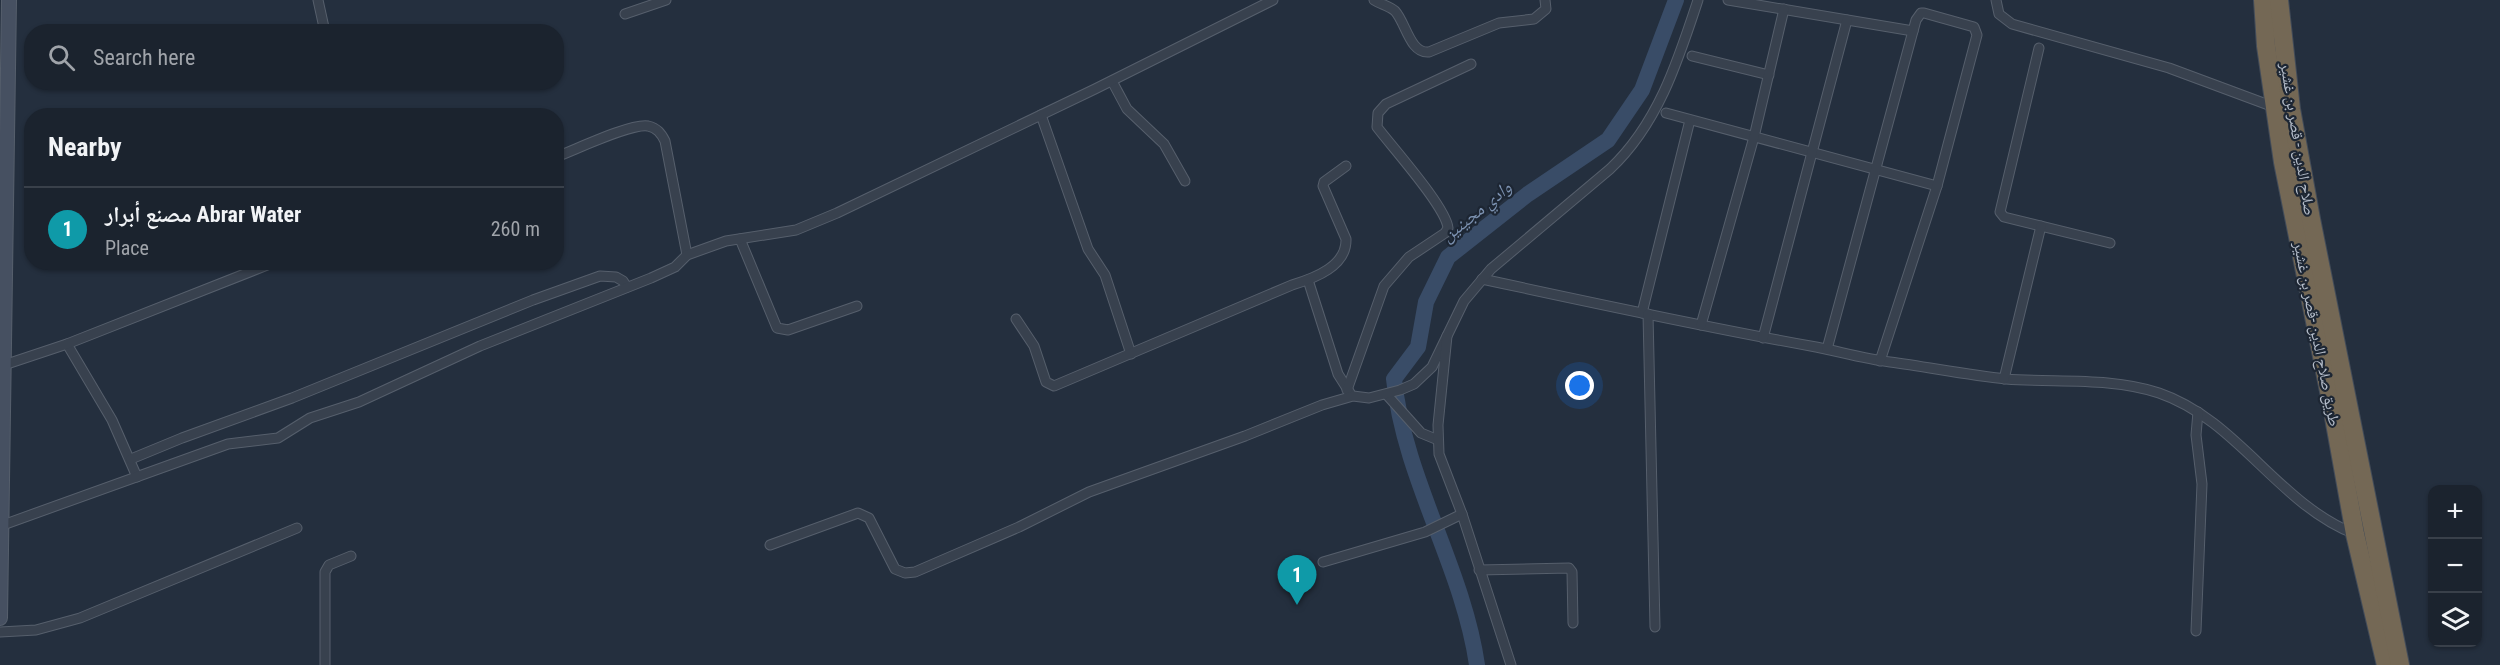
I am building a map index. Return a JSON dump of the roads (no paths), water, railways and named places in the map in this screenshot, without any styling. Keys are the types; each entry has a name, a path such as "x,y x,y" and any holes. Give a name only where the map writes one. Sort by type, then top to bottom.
{"highway":[{"name":"طريق صلاح الدين -قصر بن غشير","path":"2263,0 2274,107 2283,162 2355,534 2386,665"},
{"name":"صلاح الدين - قصر بن غشير","path":"2279,0 2291,109 2313,231 2400,665"},
{"path":"2283,162 2301,158"}],"main road":[{"path":"0,618 4,365 4,42 9,0"}],"street":[{"path":"318,0 323,24"},
{"path":"625,14 666,0"},
{"path":"0,526 228,444 278,438 310,418 359,402 480,346 675,267 687,255 740,239 795,230 837,213 1112,81 1273,0"},
{"path":"1374,0 1392,9 1401,19 1417,50 1422,53 1499,23 1534,19 1546,9 1545,0"},
{"path":"770,545 858,513 864,514 869,518 895,569 905,573 915,572 1019,527 1089,492 1245,436 1350,393 1369,398 1387,395 1414,384 1432,367 1464,301 1482,279 1501,260 1622,157 1665,93 1698,0"},
{"path":"1728,0 1913,32"},
{"path":"1996,0 1999,14 2012,24 2169,68 2274,107"},
{"path":"1701,325 1754,137 1784,9"},
{"path":"1827,349 1917,16 1924,12 1974,27 1977,32 1937,186 1880,361"},
{"path":"1763,338 1847,20"},
{"path":"2039,48 1999,208 2004,217 2110,243"},
{"path":"1692,56 1769,75"},
{"path":"1350,393 1384,286 1409,256 1445,233 1449,228 1448,222 1434,201 1377,127 1378,113 1386,104 1471,64"},
{"path":"1112,81 1127,109 1164,144 1185,181"},
{"path":"1666,113 1937,186"},
{"path":"1041,115 1088,249 1105,275 1131,354"},
{"path":"1655,627 1645,314 1690,120"},
{"path":"564,154 632,128 648,126 657,129 665,141 687,255"},
{"path":"1016,319 1034,346 1049,386 1054,387 1308,280 1343,258 1346,239 1323,186 1324,182 1346,166"},
{"path":"2004,379 2041,226"},
{"path":"740,239 777,328 788,330 857,306"},
{"path":"4,365 67,344 256,270"},
{"path":"131,459 589,280 608,275 622,281 627,287"},
{"path":"1482,279 1880,361 2004,379 2131,387 2158,393 2198,412 2219,426 2308,508 2325,521 2355,534"},
{"path":"1308,280 1338,374 1350,393"},
{"path":"1447,336 1438,440 1442,463 1462,514 1511,665"},
{"path":"67,344 99,394 131,459 137,477"},
{"path":"1387,395 1421,433 1438,440"},
{"path":"2196,631 2202,484 2196,435 2198,412"},
{"path":"1323,562 1425,532 1462,514"},
{"path":"0,632 36,630 80,618 297,528"},
{"path":"325,665 325,572 329,565 351,556"},
{"path":"1479,570 1569,568 1572,572 1573,623"}],"waterway":[{"name":"وادي مجينين","path":"1477,665 1460,593 1409,452 1394,379 1418,347 1426,302 1448,257 1528,194 1608,140 1642,90 1676,0"}],"place":[{"name":"مصنع أبرار Abrar Water","path":"1297,605"}]}
